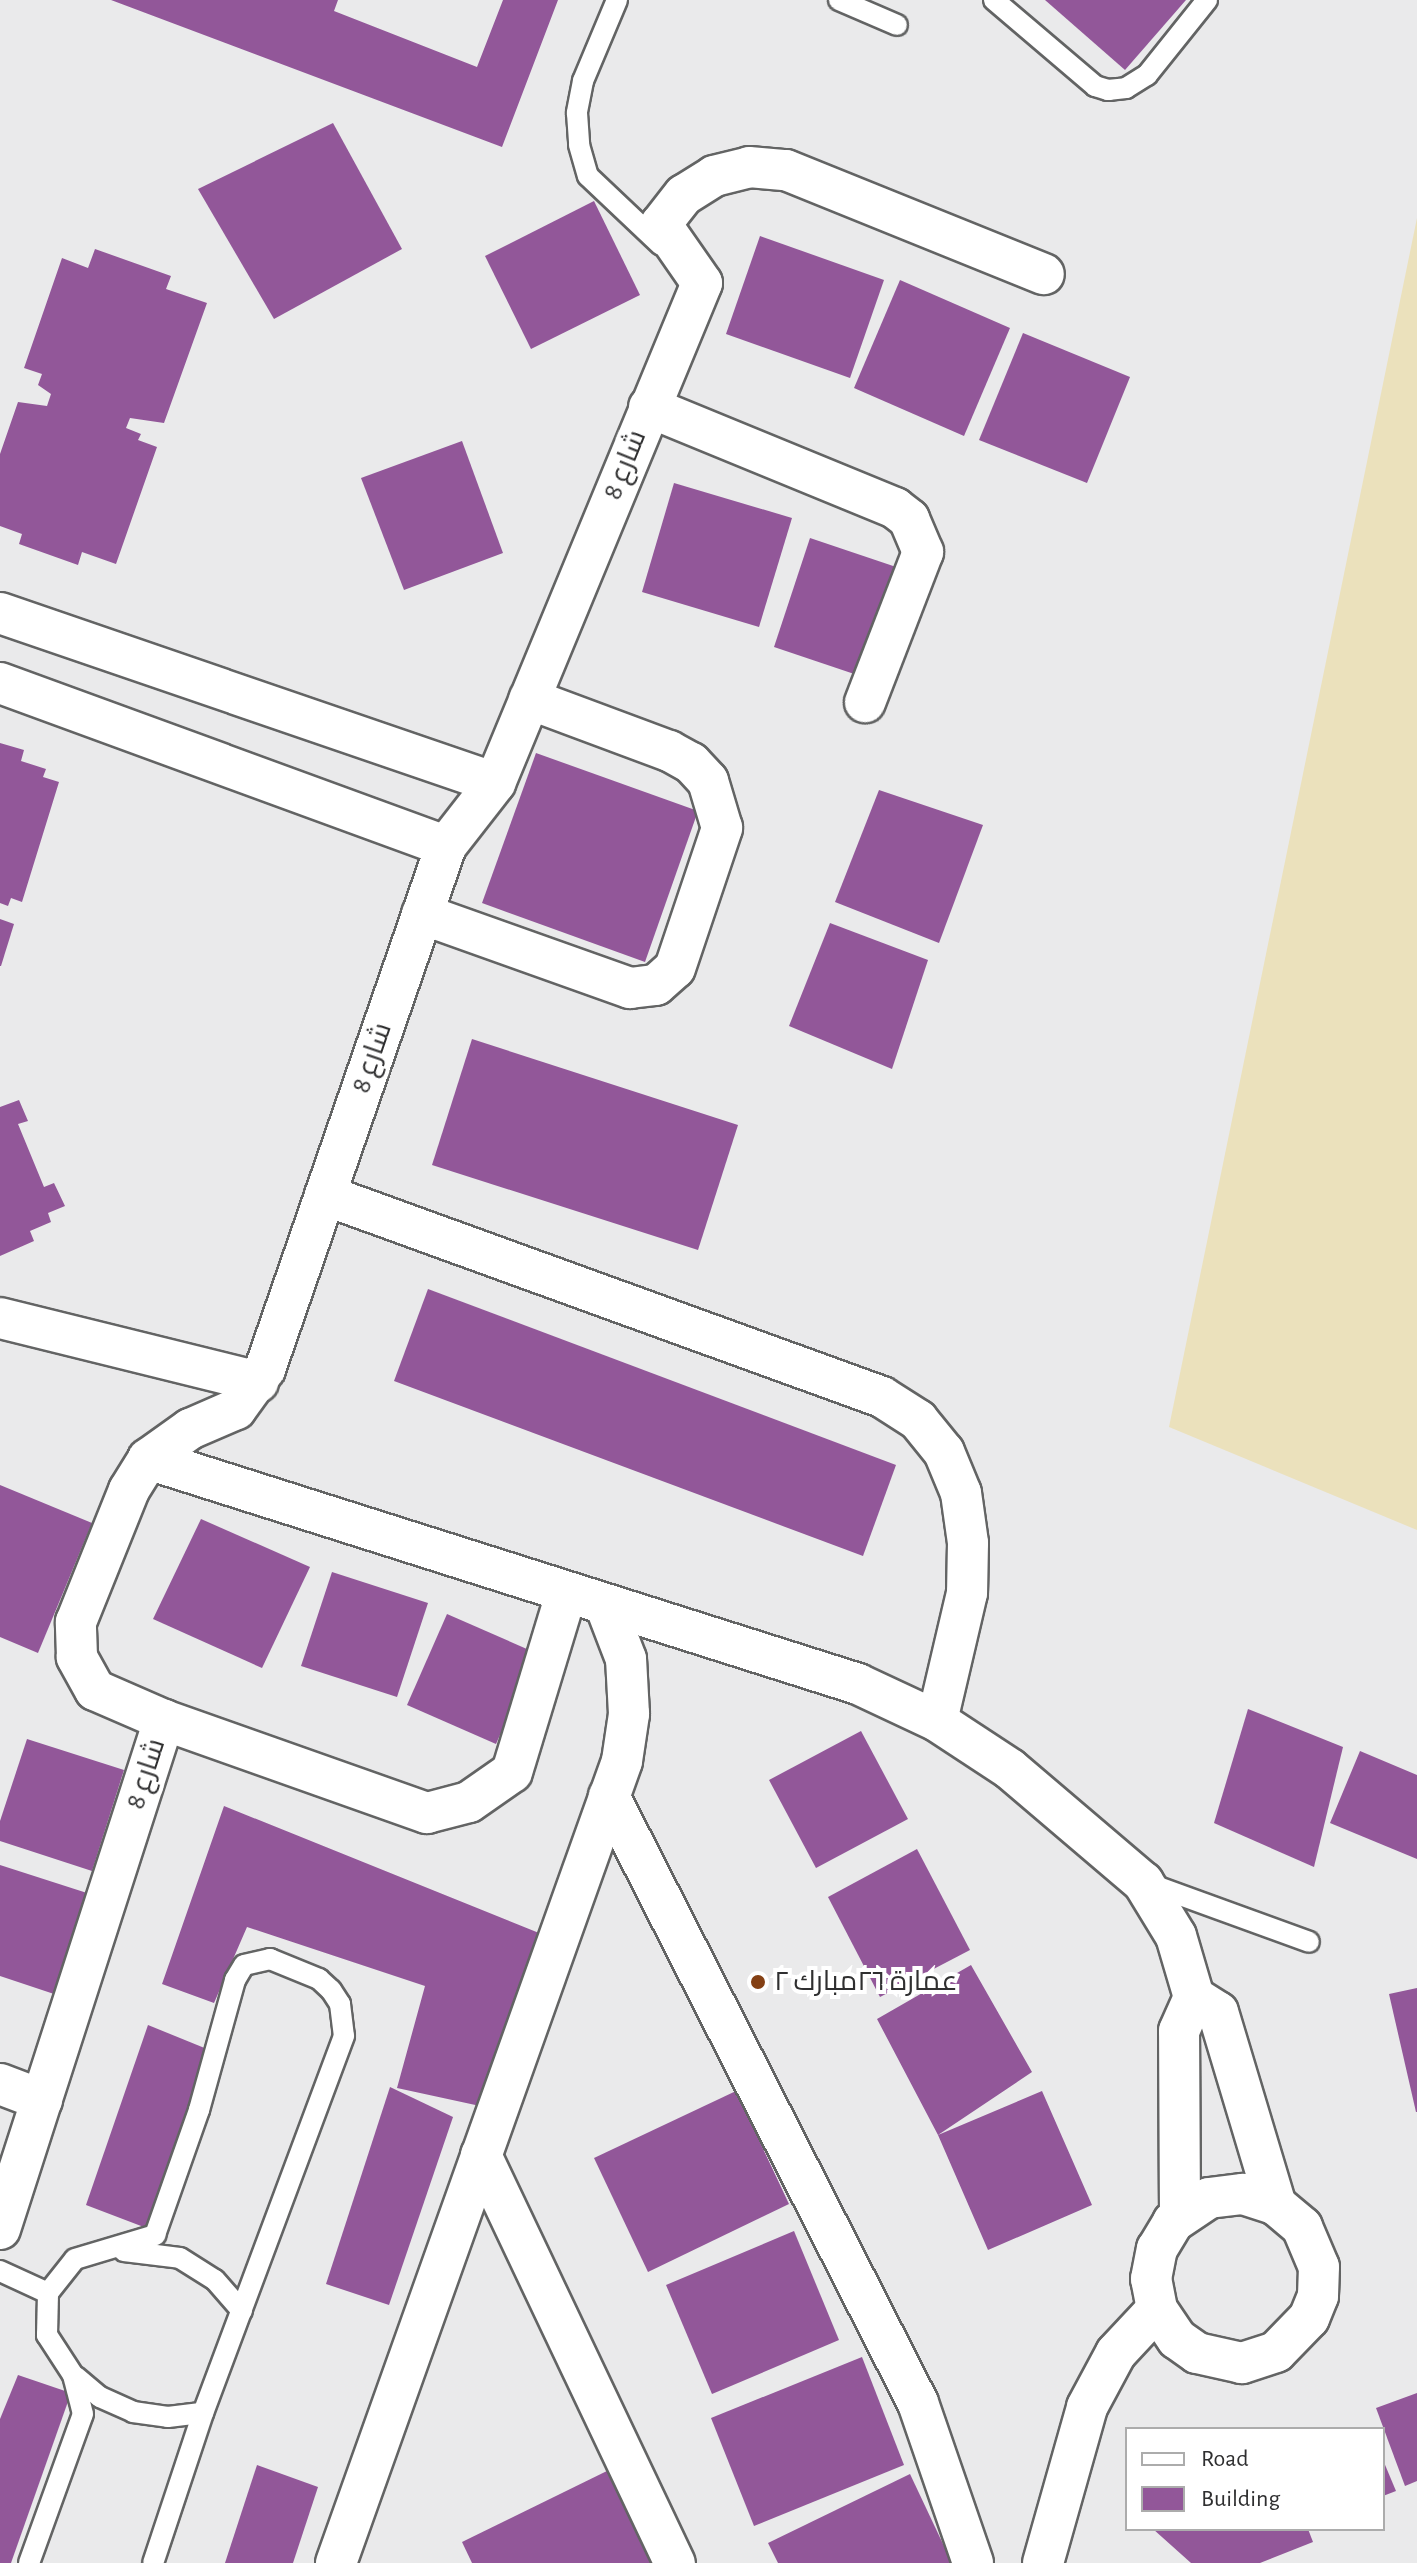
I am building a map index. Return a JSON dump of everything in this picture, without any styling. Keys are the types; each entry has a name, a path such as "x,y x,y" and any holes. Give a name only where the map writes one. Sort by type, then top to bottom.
{"street":[{"path":"702,283 661,224 694,189 714,176 749,167 786,170 1044,274"},
{"name":"شارع 8","path":"0,2229 164,1720 95,1690 77,1657 76,1622 129,1490 148,1459 190,1429 236,1409 258,1382 446,846 495,783 702,283"},
{"path":"649,407 895,508 909,519 923,552 865,702"},
{"path":"0,613 495,783"},
{"path":"0,683 446,846"},
{"path":"422,914 630,988 656,985 675,968 722,828 708,781 691,763 669,751 529,699"},
{"path":"325,1195 882,1397 918,1420 944,1452 961,1493 968,1543 967,1593 937,1721"},
{"path":"0,1318 258,1382"},
{"path":"148,1459 606,1607 858,1684 937,1721 1010,1769 1143,1882 1176,1936 1194,1997 1179,2031 1180,2215"},
{"path":"164,1720 427,1813 469,1802 512,1772 566,1594"},
{"path":"341,2559 609,1796 629,1714 626,1659 606,1607"},
{"path":"609,1796 918,2403 973,2563"},
{"path":"1194,1997 1212,2004 1222,2021 1276,2205"},
{"path":"0,2084 42,2100"},
{"path":"481,2155 675,2563"},
{"path":"1243,2194 1276,2205 1302,2227 1319,2267 1318,2296 1296,2337 1255,2361 1219,2361 1177,2339 1157,2309 1151,2279 1157,2249 1180,2215 1209,2198 1243,2194"},
{"path":"1043,2563 1087,2407 1116,2353 1157,2309"}],"lane":[{"path":"617,0 583,81 577,113 588,176 702,283"},
{"path":"839,0 897,25"},
{"path":"994,0 1095,86 1108,90 1126,88 1147,75 1207,0"},
{"path":"1143,1882 1309,1942"},
{"path":"98,2254 155,2235 199,2110 235,1980 244,1965 270,1959 319,1979 331,1990 344,2020 344,2036 203,2413 153,2563"},
{"path":"203,2413 168,2417 133,2412 100,2397 73,2375 47,2335 48,2293 75,2259 139,2249 180,2258 215,2280 242,2311"},
{"path":"0,2271 48,2293"},
{"path":"29,2563 83,2414 73,2375"}],"sand":[{"path":"1417,218 1417,1530 1169,1427"}],"building":[{"path":"111,0 338,0 334,11 477,67 503,0 558,0 502,147"},
{"path":"1045,0 1186,0 1125,70"},
{"path":"333,123 402,249 274,319 198,189"},
{"path":"594,201 640,295 531,349 485,256"},
{"path":"760,236 884,280 850,378 726,334"},
{"path":"95,249 171,276 166,289 207,303 164,423 130,418 126,428 141,434 138,440 157,447 116,564 82,552 78,565 19,544 22,534 0,526 0,454 18,402 47,406 51,394 38,385 42,374 24,368 62,258 88,268"},
{"path":"900,280 1010,328 964,436 854,388"},
{"path":"1023,333 1130,377 1087,483 979,440"},
{"path":"462,441 503,553 404,590 361,478"},
{"path":"674,483 792,518 759,627 642,592"},
{"path":"810,538 911,572 875,681 774,647"},
{"path":"0,743 24,750 21,761 46,769 43,777 59,782 22,902 11,898 8,906 0,903"},
{"path":"536,753 698,811 645,962 482,903"},
{"path":"879,790 983,825 939,943 835,902"},
{"path":"0,919 14,924 1,966 0,966"},
{"path":"830,923 928,960 892,1069 789,1026"},
{"path":"472,1039 738,1125 698,1250 432,1165"},
{"path":"19,1100 28,1121 18,1124 44,1187 54,1183 65,1206 48,1213 51,1222 30,1231 34,1241 0,1256 0,1107"},
{"path":"428,1289 896,1465 863,1556 394,1381"},
{"path":"0,1485 92,1523 38,1653 0,1637"},
{"path":"201,1519 310,1567 262,1668 153,1619"},
{"path":"332,1572 428,1603 397,1697 301,1666"},
{"path":"447,1614 536,1653 496,1744 407,1705"},
{"path":"1248,1709 1343,1747 1314,1867 1214,1823"},
{"path":"861,1731 908,1819 816,1868 769,1780"},
{"path":"27,1739 124,1770 92,1871 0,1841 0,1821"},
{"path":"1360,1751 1417,1775 1417,1859 1330,1823"},
{"path":"224,1806 544,1935 480,2106 397,2088 425,1986 247,1927 214,2003 162,1984"},
{"path":"917,1849 970,1950 880,1997 828,1897"},
{"path":"0,1865 87,1893 54,1994 0,1976"},
{"path":"971,1965 1032,2072 938,2135 877,2019"},
{"path":"1417,1988 1417,2112 1416,2112 1389,1994"},
{"path":"148,2025 207,2049 149,2229 86,2205"},
{"path":"390,2087 453,2117 389,2305 326,2284"},
{"path":"736,2091 789,2204 648,2272 594,2158"},
{"path":"1042,2091 1092,2205 988,2250 938,2135"},
{"path":"794,2231 839,2340 712,2394 666,2285"},
{"path":"862,2357 904,2465 754,2526 711,2418"},
{"path":"18,2375 71,2393 11,2563 0,2563 0,2419"},
{"path":"1417,2393 1417,2481 1405,2486 1376,2408"},
{"path":"257,2465 318,2487 293,2563 225,2563"},
{"path":"1385,2465 1396,2491 1385,2495"},
{"path":"611,2469 657,2563 472,2563 462,2542"},
{"path":"910,2474 952,2563 778,2563 768,2543"},
{"path":"1155,2531 1309,2531 1313,2542 1260,2563 1191,2563"}],"place":[{"name":"عمارة ٢٦مبارك ٢","path":"758,1982"}]}
